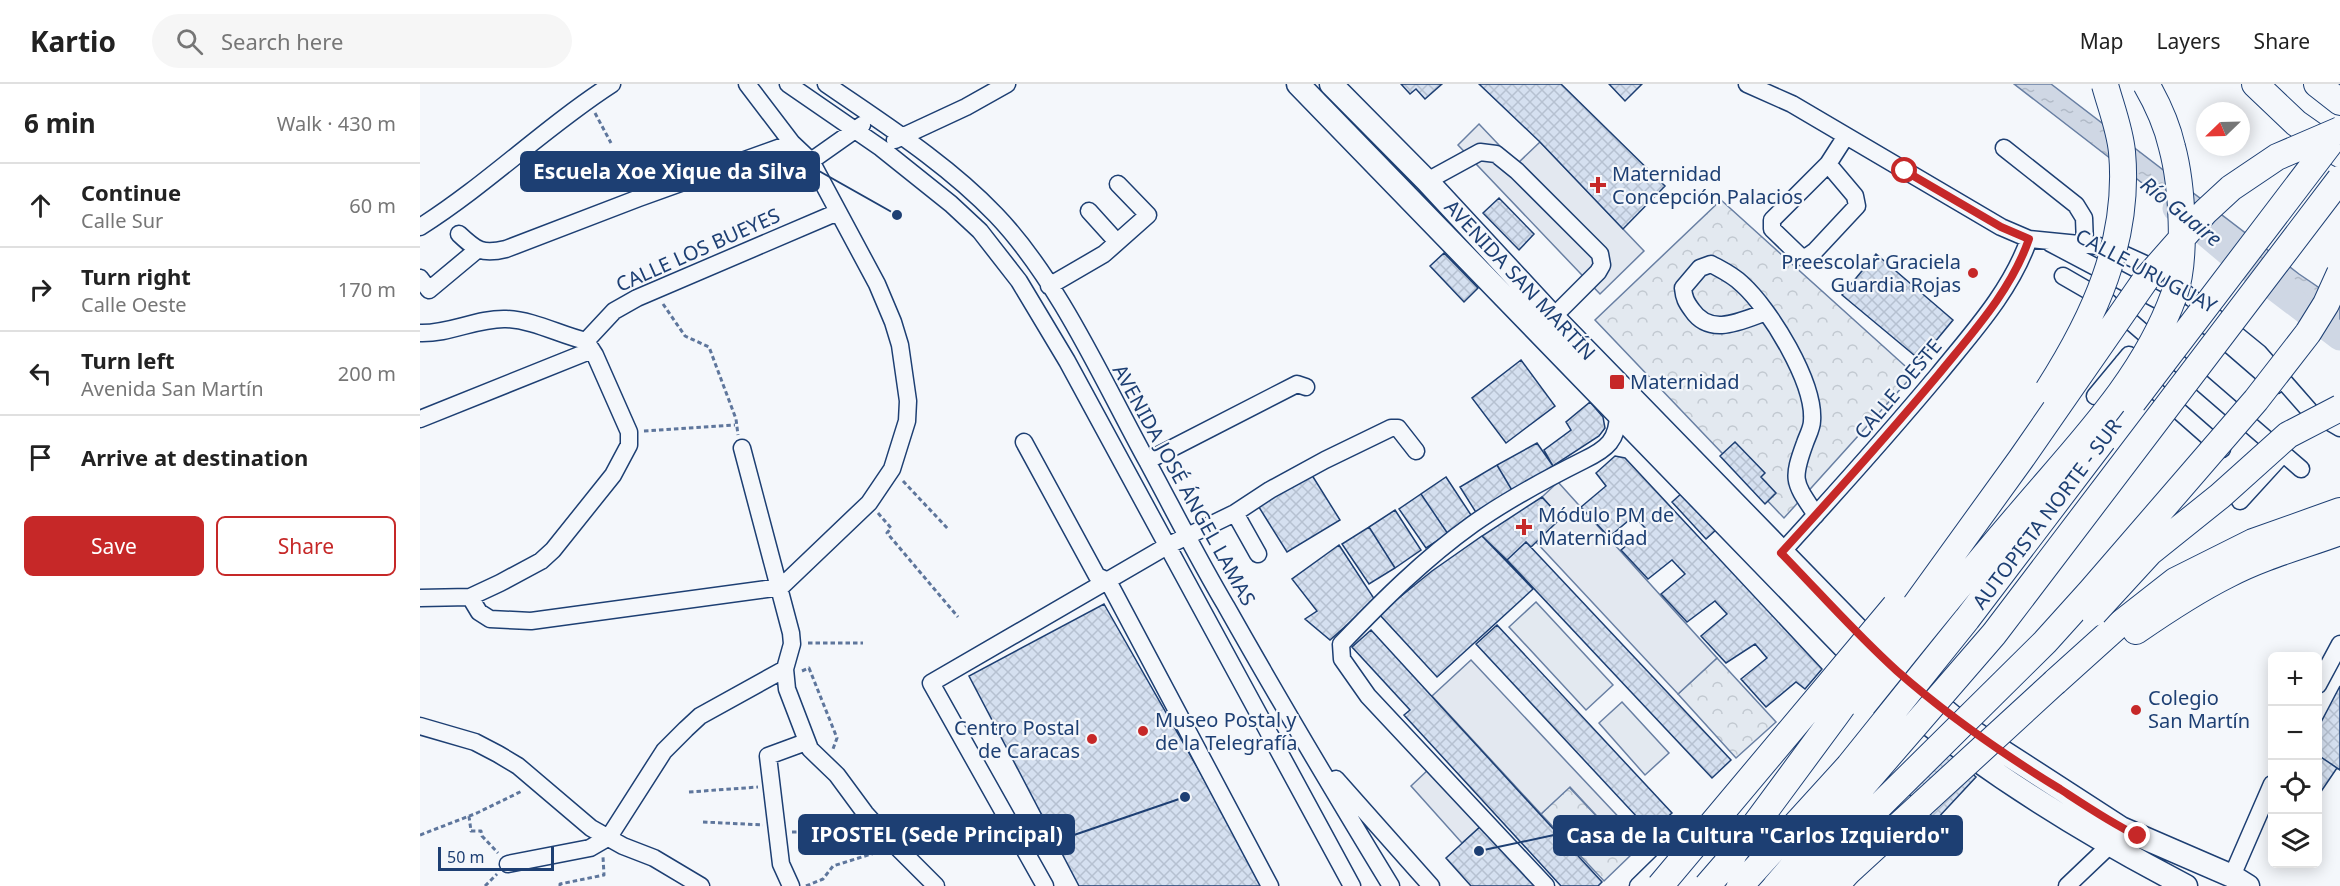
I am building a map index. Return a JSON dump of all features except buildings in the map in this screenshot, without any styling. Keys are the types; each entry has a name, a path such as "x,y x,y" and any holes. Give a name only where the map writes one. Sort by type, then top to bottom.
{"highway":[{"path":"1935,559 2010,452 2066,362 2105,281 2121,214 2122,151 2105,84"},
{"path":"1723,880 1953,592 2121,395 2158,332 2175,293 2183,240 2172,147 2156,101 2146,84"},
{"path":"2255,84 2296,123 2340,154"},
{"path":"2317,84 2340,102"},
{"path":"1723,880 1836,715 1987,506 2146,279 2205,212 2231,188 2277,157 2340,130"},
{"name":"AUTOPISTA NORTE - SUR","path":"1723,880 1849,766 1967,619 2340,130"},
{"name":"AUTOPISTA NORTE - SUR","path":"1776,886 1994,634 2340,180"},
{"path":"1806,886 1858,827 2045,642 2256,400 2308,333 2326,304 2340,273"},
{"path":"2045,642 2086,620 2150,552 2220,496 2288,435 2340,408"},
{"path":"1660,886 1972,515 1987,506"},
{"path":"1835,886 1856,864 2115,628 2175,581 2253,543 2340,511"},
{"path":"2055,682 2080,674 2163,612 2227,574 2297,545 2340,532"}],"main road":[{"name":"AVENIDA SAN MARTÍN","path":"1298,84 1858,664 1889,692 1946,739 2020,791 2115,837 2240,881"},
{"name":"AVENIDA SAN MARTÍN","path":"1331,84 1427,181 1553,317 1874,649 1923,693 2115,837 2186,886"}],"street":[{"path":"420,227 475,190 588,99 612,84"},
{"path":"470,597 479,612 490,619 531,621 781,587 869,503 892,469 907,421 907,391 900,345 877,284 811,161 792,143 747,84"},
{"path":"788,84 881,148 951,204 980,231 1019,281 1067,362 1352,886"},
{"name":"AVENIDA JOSÉ ÁNGEL LAMAS","path":"826,84 902,136 966,187 996,215 1018,240 1081,340 1224,604 1391,886"},
{"name":"CALLE URUGUAY","path":"1747,84 1792,104 2001,227 2029,239 2099,246 2145,264 2172,282 2259,353 2309,410"},
{"path":"881,148 966,107 1005,85"},
{"path":"811,161 855,129 875,118"},
{"path":"1828,164 1855,196 1857,206 1815,251 1808,256 1801,257 1772,229 1772,220 1828,164 1846,136"},
{"path":"459,234 477,250 493,253 792,143"},
{"path":"2004,148 2076,205 2084,218 2085,244"},
{"path":"1427,181 1480,152 1496,154 1600,254 1602,265 1598,272 1553,317"},
{"path":"1049,286 1104,254 1148,215 1118,184"},
{"path":"1089,211 1116,242"},
{"name":"CALLE LOS BUEYES","path":"589,346 614,311 656,290 838,212"},
{"name":"CALLE OESTE","path":"1781,553 1879,445 1974,331 2022,260 2029,239"},
{"name":"CALLE URUGUAY","path":"2047,241 2209,327 2279,388 2309,410"},
{"path":"420,278 429,290 477,250"},
{"path":"1766,312 1729,325 1713,326 1696,316 1684,298 1683,288 1700,268 1711,264 1742,284 1766,312 1788,347 1810,395 1812,423 1795,473 1799,488 1816,515"},
{"path":"2063,276 2108,302 2301,469"},
{"path":"420,333 432,334 492,320 507,319 524,321 589,346 628,432 629,445 613,475 553,550 541,561 500,584 470,597 420,598"},
{"path":"2095,396 2146,335"},
{"path":"420,419 589,346"},
{"path":"2123,362 2222,449"},
{"path":"1147,461 1297,384 1306,387"},
{"path":"2199,474 2279,388"},
{"path":"2309,410 2340,428"},
{"path":"1546,886 1368,696 1342,659 1341,644 1394,589 1473,524 1550,477 1595,455 1616,435 1618,413"},
{"path":"1045,886 931,683 1167,546 1235,513 1288,480 1391,428 1398,428 1416,452"},
{"path":"1024,442 1098,576 1108,581 1270,886"},
{"path":"742,448 781,587 792,644 785,673 787,689 806,742 818,758 844,783 865,813 936,886"},
{"path":"2240,501 2283,454"},
{"path":"1235,513 1258,554"},
{"path":"2322,678 2340,644"},
{"path":"1638,886 1759,770 1848,668 1858,664"},
{"path":"508,864 590,848 605,839 664,751 700,716 785,673"},
{"path":"420,726 475,742 518,766 605,839 654,858 701,886"},
{"path":"792,886 781,864 768,756 806,742"},
{"path":"1310,750 1431,886"},
{"path":"2240,881 2268,796"},
{"path":"2067,886 2115,837"}],"path":[{"path":"588,99 611,143"},
{"path":"656,290 667,312 685,336 709,347 736,419 735,425 742,448"},
{"path":"628,432 735,425"},
{"path":"892,469 949,530"},
{"path":"869,503 891,528 887,533 958,617"},
{"path":"792,644 863,643"},
{"path":"785,673 809,668 837,738 827,765"},
{"path":"420,836 469,816 537,783"},
{"path":"689,792 772,786"},
{"path":"469,816 471,831 481,831 482,836 508,864"},
{"path":"703,822 777,829 832,831"},
{"path":"560,886 560,884 604,875 605,839"},
{"path":"806,886 823,879 833,866 897,846"}],"green space":[{"path":"1721,200 1914,374 1784,518 1595,320"},
{"path":"1536,602 1613,685 1586,710 1509,627"},
{"path":"1717,658 1776,722 1736,758 1678,694"},
{"path":"1622,702 1669,753 1645,775 1599,723"},
{"path":"1569,787 1632,854 1604,881 1541,814"}],"shaded area":[{"path":"1479,124 1517,164 1540,142 1644,251 1600,294 1458,145"},
{"path":"1558,482 1717,658 1678,694 1536,542 1561,518 1542,497"},
{"path":"1471,660 1643,843 1632,854 1570,787 1541,814 1432,696"},
{"path":"1430,768 1482,825 1462,843 1411,786"}],"water":[{"path":"2014,84 2051,84 2299,274 2340,302 2340,336"}],"waterway":[{"name":"Río Guaire","path":"2176,208 2227,251 2340,337"}],"place":[{"name":"Maternidad Concepción Palacios","path":"1598,185"},
{"name":"Escuela Xoe Xique da Silva","path":"897,215"},
{"name":"Preescolar Graciela Guardia Rojas","path":"1973,273"},
{"name":"Maternidad","path":"1617,382"},
{"name":"Módulo PM de Maternidad","path":"1524,527"},
{"name":"Colegio San Martín","path":"2136,710"},
{"name":"Museo Postal y de la Telegrafía","path":"1143,731"},
{"name":"Centro Postal de Caracas","path":"1092,739"},
{"name":"IPOSTEL (Sede Principal)","path":"1185,797"},
{"name":"Casa de la Cultura \"Carlos Izquierdo\"","path":"1479,851"}],"route":[{"path":"1905,171 2001,227 2029,239 2022,260 1974,331 1879,445 1781,553 1896,670 1959,722 2032,772 2121,828 2138,836"}]}
